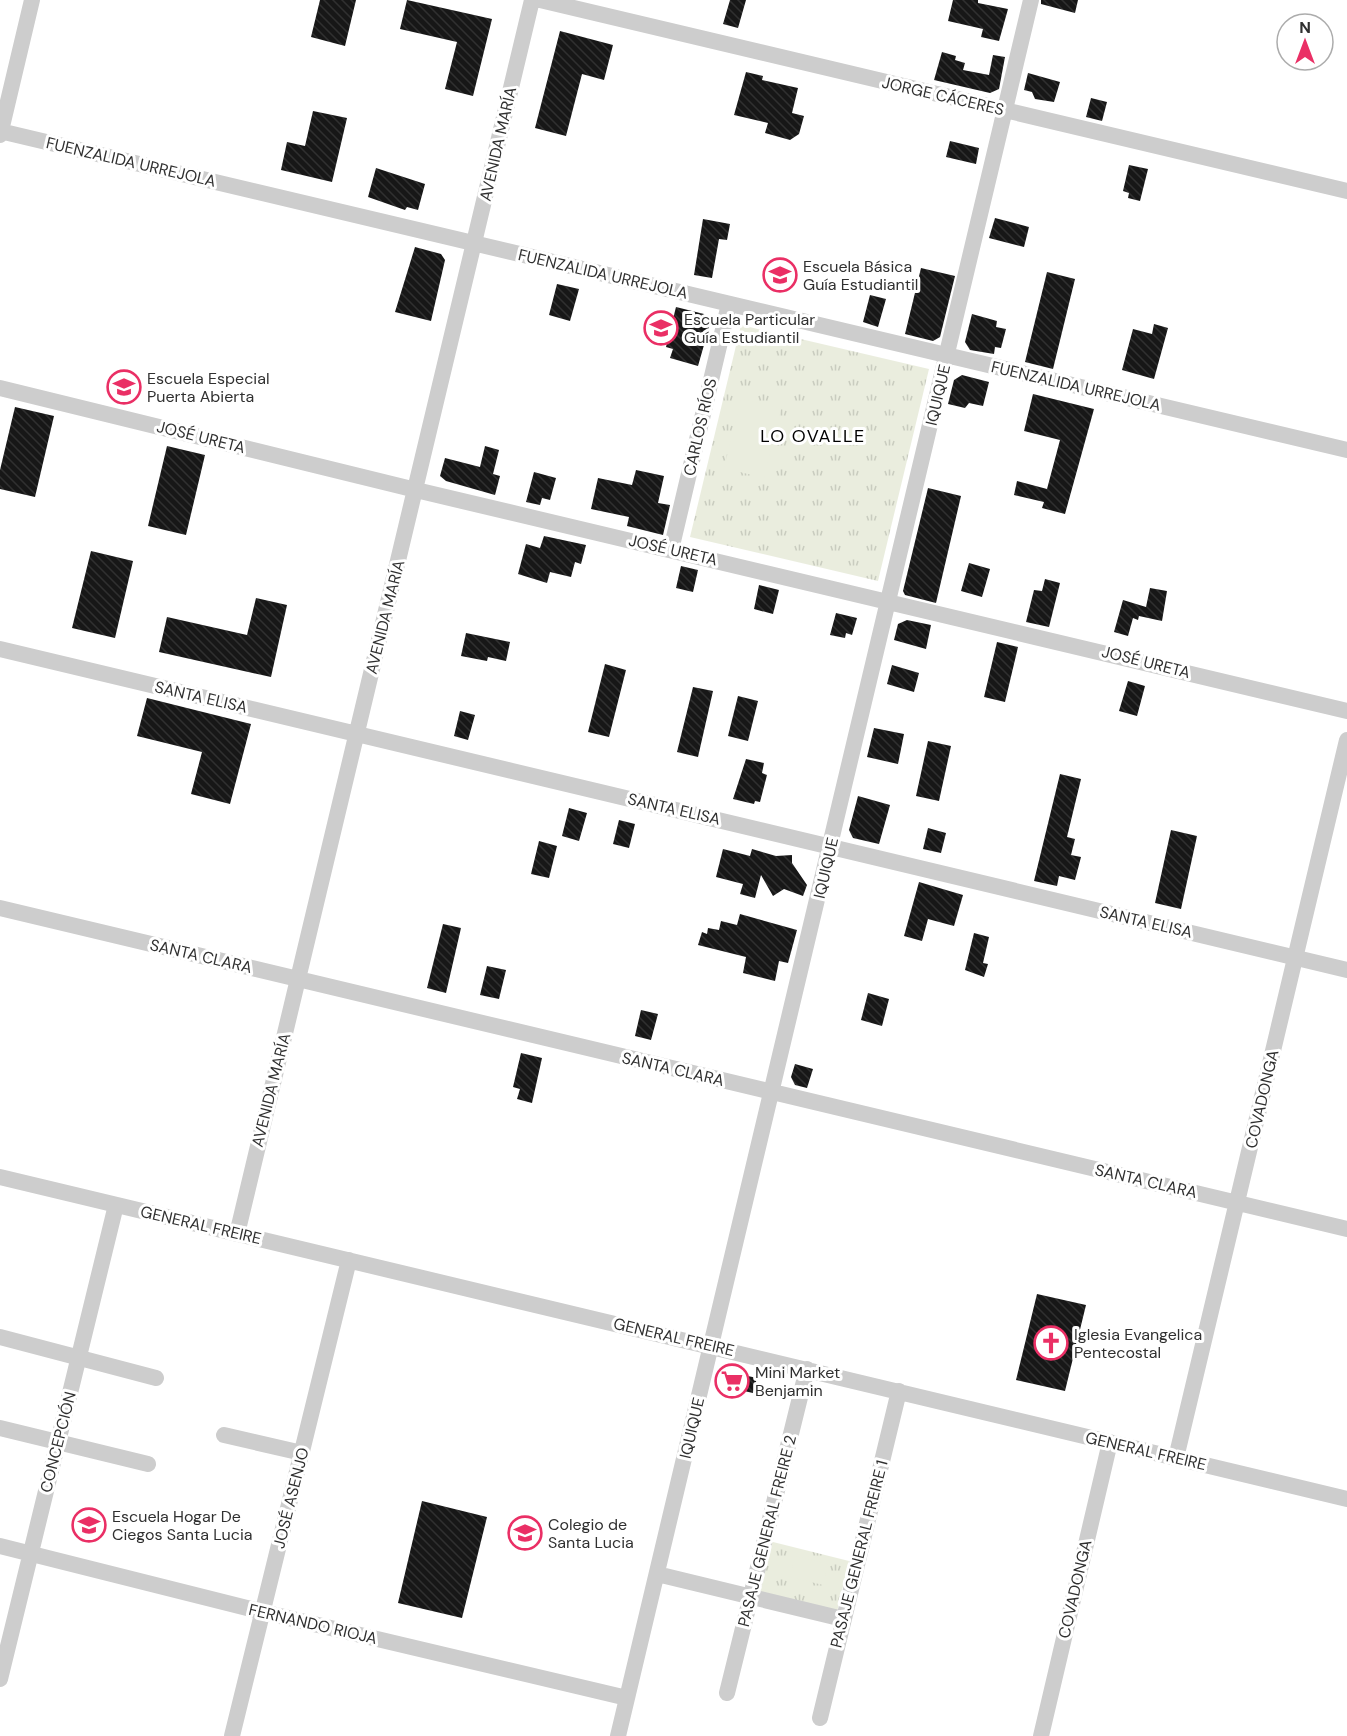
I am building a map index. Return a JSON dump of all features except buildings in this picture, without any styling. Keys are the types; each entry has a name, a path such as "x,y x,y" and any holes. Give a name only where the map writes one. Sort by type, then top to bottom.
{"street":[{"path":"0,132 32,0"},
{"name":"AVENIDA MARÍA","path":"237,1234 532,0"},
{"name":"JORGE CÁCERES","path":"540,0 1347,191"},
{"name":"IQUIQUE","path":"618,1736 890,601 1031,0"},
{"name":"FUENZALIDA URREJOLA","path":"0,132 1347,450"},
{"name":"CARLOS RÍOS","path":"671,550 729,304"},
{"name":"JOSÉ URETA","path":"0,388 416,490 1347,711"},
{"name":"SANTA ELISA","path":"0,649 1347,970"},
{"name":"COVADONGA","path":"1176,1458 1347,740"},
{"name":"SANTA CLARA","path":"0,908 1347,1229"},
{"name":"GENERAL FREIRE","path":"0,1178 1347,1499"},
{"name":"CONCEPCIÓN","path":"0,1679 117,1205"},
{"name":"JOSÉ ASENJO","path":"232,1736 349,1260"},
{"path":"0,1337 156,1378"},
{"name":"PASAJE GENERAL FREIRE 2","path":"727,1692 807,1369"},
{"name":"PASAJE GENERAL FREIRE 1","path":"820,1718 899,1391"},
{"path":"0,1428 148,1464"},
{"path":"224,1435 302,1453"},
{"name":"COVADONGA","path":"1041,1736 1110,1442"},
{"name":"FERNANDO RIOJA","path":"0,1546 263,1612 627,1698"},
{"path":"657,1574 843,1619"}],"green space":[{"path":"741,325 929,369 878,581 690,537"},
{"path":"741,399 781,409 764,478 724,468"},
{"path":"769,1541 849,1561 837,1612 756,1593"},
{"path":"795,1556 828,1564 823,1585 790,1577"}],"place":[{"name":"Escuela Básica Guía Estudiantil","path":"780,275"},
{"name":"Escuela Particular Guía Estudiantil","path":"661,328"},
{"name":"Escuela Especial Puerta Abierta","path":"124,387"},
{"name":"Iglesia Evangelica Pentecostal","path":"1051,1343"},
{"name":"Mini Market Benjamin","path":"732,1381"},
{"name":"Escuela Hogar De Ciegos Santa Lucia","path":"89,1525"},
{"name":"Colegio de Santa Lucia","path":"525,1533"}],"district":[{"name":"LO OVALLE","path":"813,436"}]}
